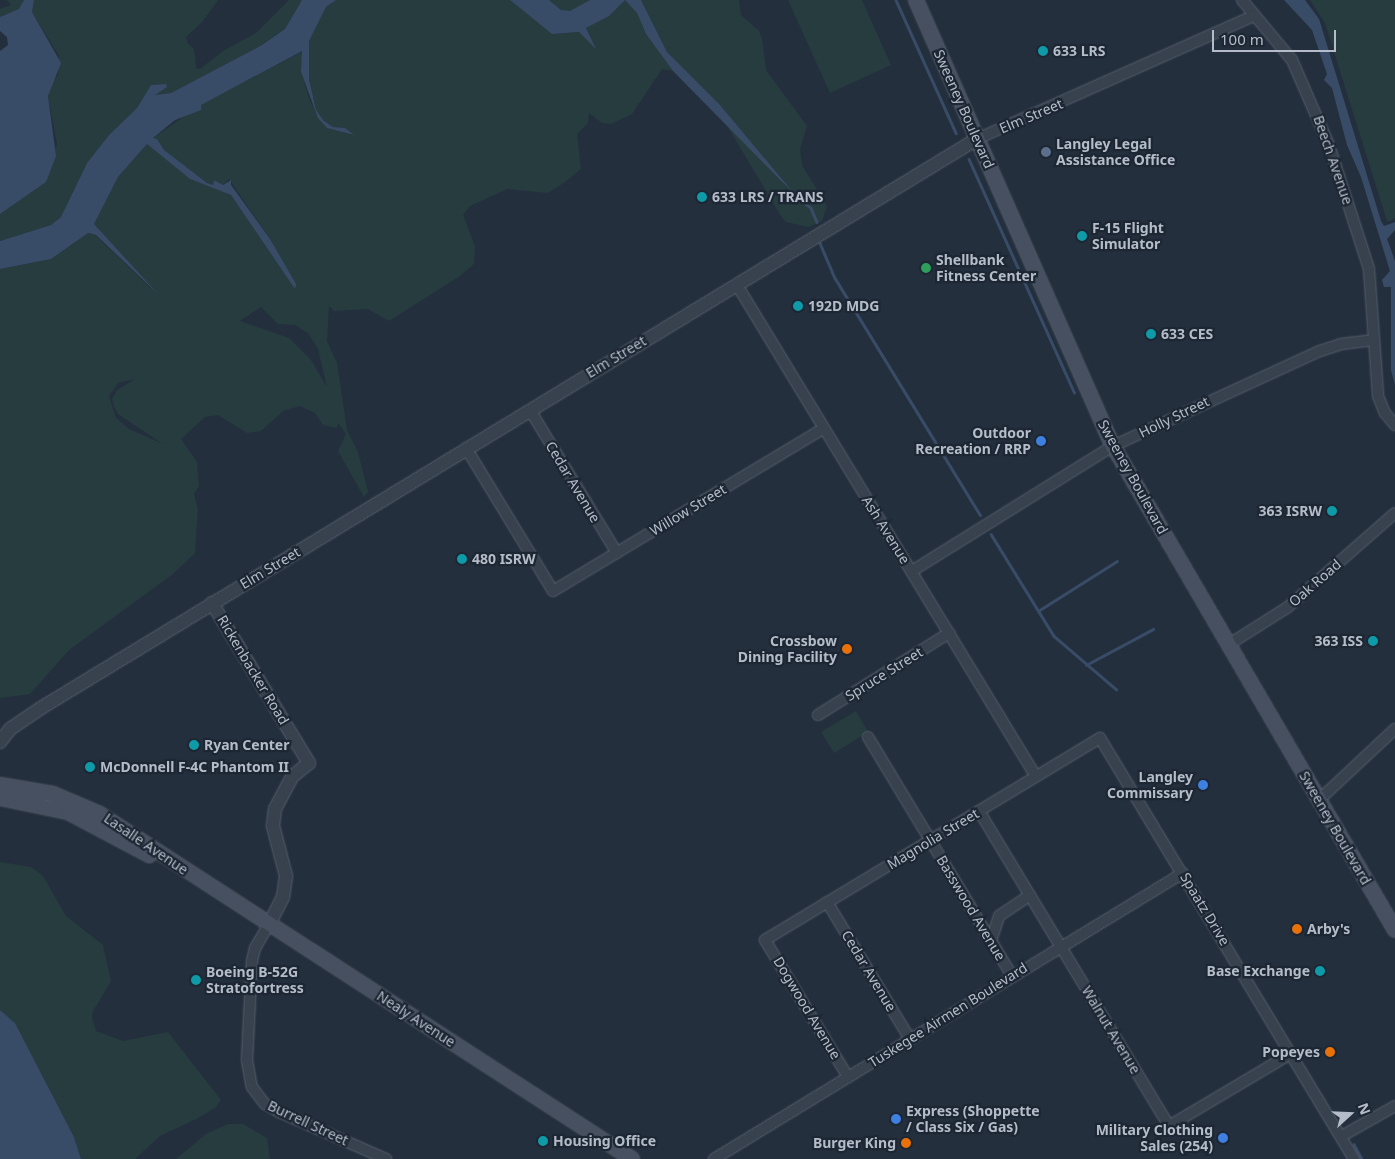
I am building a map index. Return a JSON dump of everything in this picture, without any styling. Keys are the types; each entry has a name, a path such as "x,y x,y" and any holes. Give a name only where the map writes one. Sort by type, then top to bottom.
{"main road":[{"name":"Sweeney Boulevard","path":"916,0 1113,446 1395,930"},
{"name":"Lasalle Avenue","path":"0,785 34,789 80,803 124,828 199,879"},
{"name":"Lasalle Avenue","path":"0,798 68,812 199,879"},
{"name":"Nealy Avenue","path":"199,879 632,1159"}],"street":[{"name":"Beech Avenue","path":"1242,0 1292,60 1326,138 1369,269 1374,314 1373,340 1378,396 1385,413 1395,424"},
{"name":"Elm Street","path":"0,742 10,729 41,708 977,139 1256,15"},
{"name":"Ash Avenue","path":"737,285 1035,775"},
{"name":"Holly Street","path":"912,571 1113,446 1320,351 1341,344 1373,340"},
{"name":"Cedar Avenue","path":"530,410 617,553"},
{"name":"Willow Street","path":"466,448 553,591 823,429"},
{"name":"Oak Road","path":"1228,645 1288,607 1395,513"},
{"name":"Rickenbacker Road","path":"212,603 309,763 292,777 275,809 274,826 286,876 283,897 269,924"},
{"name":"Spruce Street","path":"818,715 949,633"},
{"path":"1319,800 1395,729"},
{"name":"Basswood Avenue","path":"868,737 1012,976"},
{"name":"Magnolia Street","path":"765,940 930,841 1035,775 1100,738"},
{"name":"Spaatz Drive","path":"1100,738 1292,1053 1354,1159"},
{"name":"Walnut Avenue","path":"979,811 1169,1126 1292,1053"},
{"name":"Tuskegee Airmen Boulevard","path":"714,1159 1183,873"},
{"path":"991,941 999,916 1030,895"},
{"name":"Cedar Avenue","path":"827,902 910,1039"},
{"name":"Burrell Street","path":"269,924 255,948 252,961 247,1060 252,1087 265,1104 279,1112 386,1159"},
{"name":"Dogwood Avenue","path":"765,940 848,1077"},
{"path":"1342,1136 1395,1106"}],"green space":[{"path":"7,0 24,0 20,9 0,17 0,9 11,5"},
{"path":"34,0 218,0 203,21 186,37 188,44 194,49 196,68 200,69 223,51 256,33 289,0 302,0 285,29 262,45 171,93 154,95 167,87 165,84 151,85 137,108 109,135 87,163 61,217 51,225 0,241 0,214 46,182 57,144 48,96 51,84 58,75 59,56 32,12"},
{"path":"336,0 510,0 552,34 579,32 594,46 586,28 609,16 625,0 637,13 646,34 673,71 662,69 632,114 611,124 602,123 589,113 588,123 577,134 581,169 565,182 548,193 507,189 470,206 463,215 475,246 474,264 460,276 389,321 368,309 334,311 329,306 327,341 337,363 347,430 358,452 368,492 364,497 338,451 346,434 338,423 337,428 323,425 315,413 300,406 283,411 261,431 247,433 218,415 205,417 181,439 197,462 199,486 194,494 198,509 195,553 173,574 69,650 30,694 0,698 0,269 51,259 88,233 95,235 156,293 94,224 118,177 147,144 190,179 231,195 295,288 270,239 229,179 223,185 214,180 213,185 207,183 163,150 157,139 152,139 200,105 303,51 301,72 310,101 327,128 353,135 345,128 333,127 324,121 316,110 309,79 309,41 326,7","holes":["261,307 278,324 295,325 308,333 318,349 327,387 311,360 289,338 240,321","135,379 117,390 112,399 114,407 118,414 163,444 129,429 116,418 109,396 118,383"]},
{"path":"549,0 590,0 570,12 561,10"},
{"path":"641,0 739,0 741,15 759,31 762,38 766,70 807,126 800,149 802,165 827,206 822,221 809,227 786,222 781,216 723,119 794,195 720,105 667,52"},
{"path":"788,0 862,0 891,65 830,93"},
{"path":"1310,0 1395,0 1395,218 1391,221 1387,221 1325,23"},
{"path":"856,711 868,732 834,753 821,732"},
{"path":"0,862 31,867 43,876 66,916 103,945 111,981 93,1011 92,1018 96,1031 123,1041 168,1032 221,1100 215,1108 160,1136 135,1159 81,1159 74,1137 15,1023 0,1010"},
{"path":"228,1124 243,1124 267,1138 270,1159 176,1159 206,1134"}],"water":[{"path":"24,0 34,0 32,12 61,63 48,96 56,156 46,182 0,214 0,51 8,45 7,37 0,31 0,17 19,9"},
{"path":"302,0 336,0 326,7 309,41 309,79 316,110 324,121 333,127 345,128 354,135 327,128 318,118 301,72 302,51 201,105 201,110 175,120 153,138 157,139 164,150 207,183 213,185 214,180 223,185 231,180 231,185 270,239 296,284 295,289 231,195 190,179 147,144 118,177 94,224 158,294 96,235 88,233 51,259 0,269 0,241 51,225 61,217 87,163 109,135 137,108 151,85 166,84 167,87 155,95 171,93 262,45 285,29"},
{"path":"510,0 549,0 561,10 570,11 590,0 625,0 609,16 586,28 596,49 579,32 552,34"},
{"path":"625,0 641,0 667,52 720,105 796,196 673,71 646,34 637,13"},
{"path":"1284,0 1305,0 1319,19 1381,221 1384,226 1395,222 1395,230 1387,239 1395,261 1395,385 1391,370 1391,287 1384,287 1382,280 1390,271 1361,177 1347,145 1332,88 1324,80 1327,74 1312,30"},
{"path":"0,1010 15,1023 74,1137 81,1159 0,1159"}],"waterway":[{"path":"896,0 956,133"},
{"path":"969,159 1074,392"},
{"path":"794,195 811,208 817,222"},
{"path":"820,243 835,278 980,515"},
{"path":"991,534 1054,636 1116,689"},
{"path":"1038,611 1117,561"},
{"path":"1086,665 1153,629"},
{"path":"1354,1144 1362,1159"}],"place":[{"name":"633 LRS","path":"1043,51"},
{"name":"Langley Legal Assistance Office","path":"1046,152"},
{"name":"633 LRS / TRANS","path":"702,197"},
{"name":"F-15 Flight Simulator","path":"1082,236"},
{"name":"Shellbank Fitness Center","path":"926,268"},
{"name":"192D MDG","path":"798,306"},
{"name":"633 CES","path":"1151,334"},
{"name":"Outdoor Recreation / RRP","path":"1041,441"},
{"name":"363 ISRW","path":"1332,511"},
{"name":"480 ISRW","path":"462,559"},
{"name":"363 ISS","path":"1373,641"},
{"name":"Crossbow Dining Facility","path":"847,649"},
{"name":"Ryan Center","path":"194,745"},
{"name":"McDonnell F-4C Phantom II","path":"90,767"},
{"name":"Langley Commissary","path":"1203,785"},
{"name":"Arby's","path":"1297,929"},
{"name":"Base Exchange","path":"1320,971"},
{"name":"Boeing B-52G Stratofortress","path":"196,980"},
{"name":"Popeyes","path":"1330,1052"},
{"name":"Express (Shoppette / Class Six / Gas)","path":"896,1119"},
{"name":"Military Clothing Sales (254)","path":"1223,1138"},
{"name":"Housing Office","path":"543,1141"},
{"name":"Burger King","path":"906,1143"}]}
